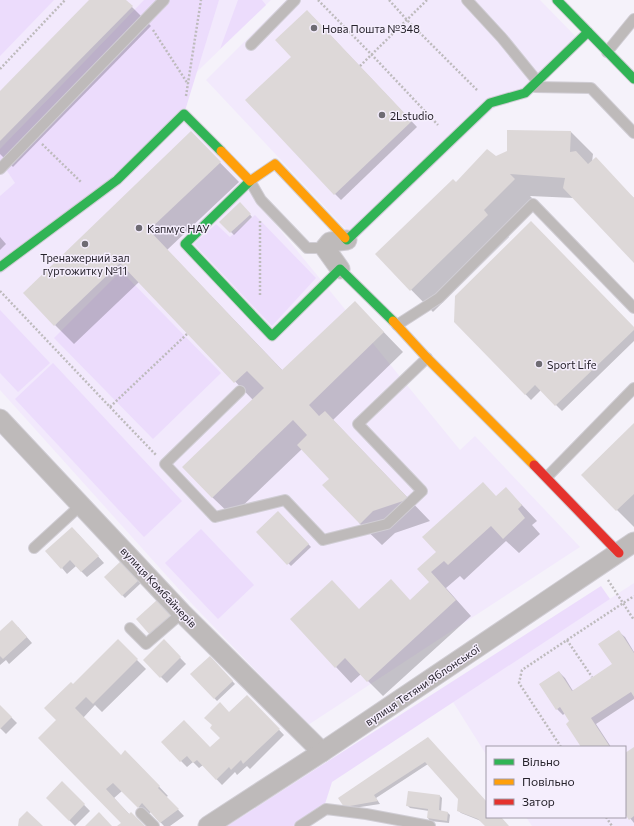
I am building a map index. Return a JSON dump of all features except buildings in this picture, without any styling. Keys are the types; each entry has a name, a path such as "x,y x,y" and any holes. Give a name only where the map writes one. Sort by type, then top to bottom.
{"street":[{"path":"557,0 634,79"},
{"path":"588,32 525,93 490,103 347,240 330,242 325,248 340,269 397,325 427,358 547,477 626,548"},
{"path":"0,267 117,180 184,114 250,181"},
{"path":"340,269 272,336 185,244 250,181 275,164 347,240"},
{"name":"вулиця Комбайнерів","path":"0,419 82,504 182,612 322,752"},
{"name":"вулиця Тетяни Яблонської","path":"208,826 322,752 626,548"}],"lane":[{"path":"0,169 164,0"},
{"path":"251,46 294,0"},
{"path":"467,0 502,38 534,84 592,88 634,132"},
{"path":"607,52 634,19"},
{"path":"250,181 260,200 307,248 325,248"},
{"path":"397,325 439,298 533,204 634,308"},
{"path":"240,392 165,464 215,517 285,500 323,540 387,524 422,491 358,424 427,358"},
{"path":"547,477 634,388"},
{"path":"34,548 82,504"},
{"path":"130,628 146,644 182,612"},
{"path":"300,826 326,809 366,814 430,826"},
{"path":"141,813 154,826"}],"path":[{"path":"0,69 65,0"},
{"path":"184,114 200,0"},
{"path":"318,0 452,140"},
{"path":"389,0 490,103"},
{"path":"360,66 427,0"},
{"path":"146,19 188,85"},
{"path":"33,135 97,196"},
{"path":"260,200 260,323"},
{"path":"0,291 149,448"},
{"path":"110,407 187,334"},
{"path":"599,566 634,620"},
{"path":"560,746 519,683 522,670 634,596"},
{"path":"567,640 592,677"}],"shaded area":[{"name":"Капмус НАУ","path":"0,0 271,0 168,100 223,160 460,450 475,436 580,547 308,725 193,605 0,390"},
{"path":"0,0 54,0 0,56"},
{"path":"144,0 219,0 184,114 0,274 0,196 15,183 0,160 0,149"},
{"path":"238,0 262,0 266,5 220,49"},
{"path":"286,0 540,0 583,44 493,109 356,240 206,80"},
{"path":"255,215 316,278 272,326 194,244 216,224 230,237"},
{"path":"121,271 221,373 153,439 54,338"},
{"path":"0,310 50,363 18,392 0,373"},
{"path":"53,363 182,501 144,537 15,399"},
{"path":"201,529 254,585 218,619 165,563"},
{"path":"634,583 634,826 532,826 527,818 626,818 626,746 486,746 486,754 453,702"},
{"path":"601,586 610,599 332,782 324,807 296,826 227,826"}],"traffic: fast":[{"path":"557,0 634,79"},
{"path":"345,238 347,240 490,103 525,93 588,32"},
{"path":"0,267 117,180 184,114 221,151"},
{"path":"250,181 185,244 272,336 340,269 393,321"}],"traffic: slow":[{"path":"221,151 250,181 275,164 345,238"},
{"path":"393,321 427,358 534,465"}],"traffic: jam":[{"path":"534,465 619,553"}],"place":[{"name":"Нова Пошта №348","path":"314,28"},
{"name":"2Lstudio","path":"382,115"},
{"name":"Капмус НАУ","path":"139,228"},
{"name":"Тренажерний зал гуртожитку №11","path":"85,244"},
{"name":"Sport Life","path":"539,364"}]}
